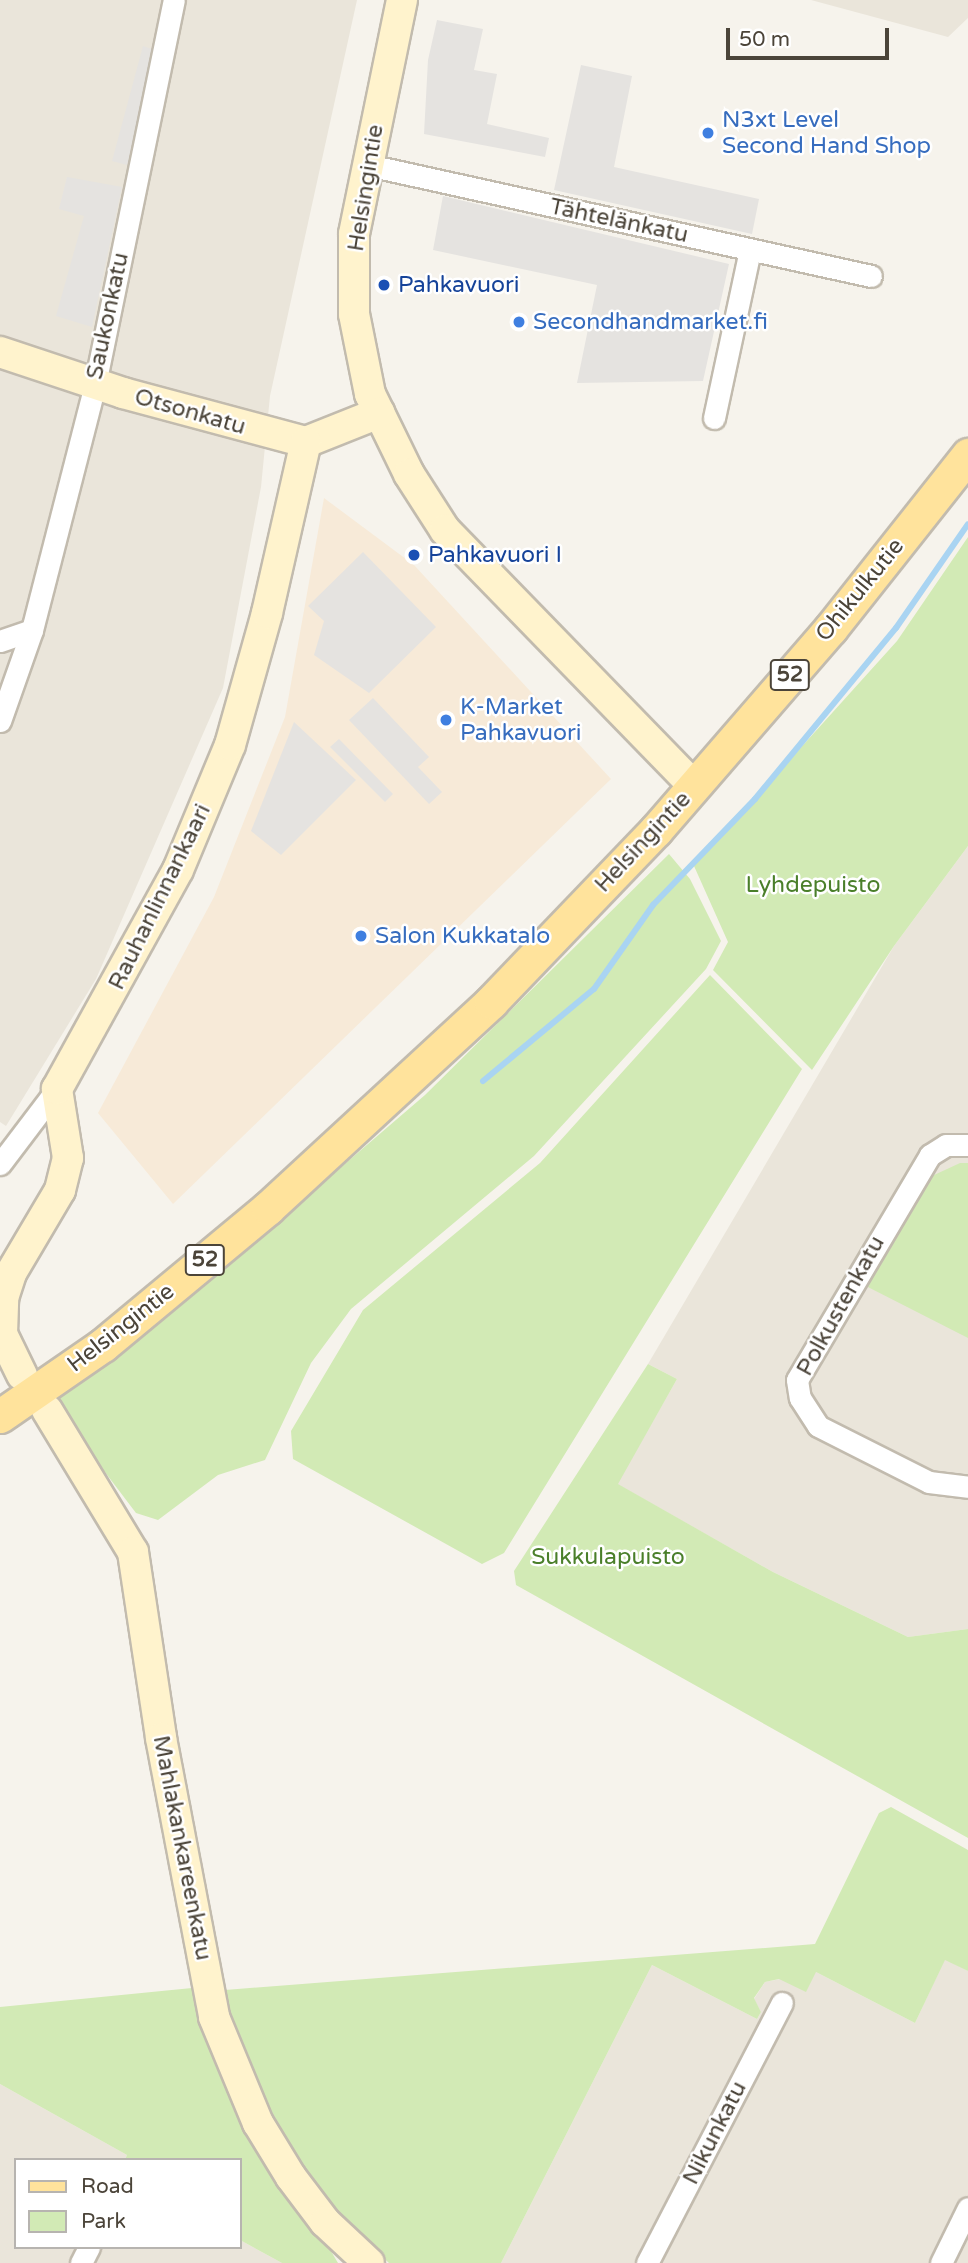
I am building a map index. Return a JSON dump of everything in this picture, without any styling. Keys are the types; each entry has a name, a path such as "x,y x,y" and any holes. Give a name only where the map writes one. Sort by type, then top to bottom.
{"main road":[{"name":"Ohikulkutie","path":"694,786 831,628 968,455"},
{"name":"Helsingintie","path":"0,1416 103,1345 268,1208 491,1002 694,786"}],"street":[{"name":"Saukonkatu","path":"0,721 32,630 95,384 174,0"},
{"name":"Helsingintie","path":"402,0 354,234 354,314 370,394 409,474 445,530 694,786"},
{"name":"Tähtelänkatu","path":"368,165 871,276"},
{"path":"714,418 750,250"},
{"name":"Otsonkatu","path":"0,352 95,384 306,442"},
{"path":"306,442 379,413"},
{"name":"Rauhanlinnankaari","path":"0,1164 57,1088 178,870 225,757 264,625 306,442"},
{"path":"0,641 32,630"},
{"path":"22,1375 2,1334 3,1298 11,1273 60,1190 68,1158 57,1088"},
{"name":"Polkustenkatu","path":"968,1145 946,1145 930,1154 797,1380 800,1398 818,1426 929,1482 968,1487"},
{"name":"Mahlakankareenkatu","path":"47,1410 133,1552 161,1738 214,2017 258,2123 290,2177 325,2222 365,2262"},
{"name":"Nikunkatu","path":"648,2263 782,2003"},
{"path":"941,2263 968,2208"}],"shaded area":[{"path":"0,0 357,0 270,396 261,487 223,688 96,979 6,1126 0,1122"},
{"path":"811,0 968,0 968,18 948,37"},
{"path":"437,20 483,29 474,70 497,74 487,124 549,138 545,157 424,134 428,60"},
{"path":"143,46 158,51 127,165 112,161"},
{"path":"581,65 632,76 614,167 759,199 752,234 554,190"},
{"path":"67,177 122,187 92,327 56,316 84,216 59,209"},
{"path":"443,196 729,264 703,381 577,383 597,285 433,250"},
{"path":"324,498 414,565 611,779 173,1204 98,1113 214,897 285,717"},
{"path":"363,552 436,627 369,693 314,655 324,621 308,606"},
{"path":"373,698 429,757 418,767 442,792 429,804 349,720"},
{"path":"294,722 356,780 281,855 251,831"},
{"path":"339,739 393,794 385,802 330,747"},
{"path":"968,846 968,1629 908,1637 773,1572 617,1484 677,1379 648,1364 894,946"},
{"path":"945,1959 968,1971 968,2263 501,2263 652,1965 757,2019 761,2012 754,1999 765,1982 816,1972 915,2023"},
{"path":"0,2084 127,2155 126,2158 14,2158 14,2249 242,2249 242,2241 282,2263 0,2263"}],"green space":[{"name":"Lyhdepuisto","path":"968,537 968,846 894,946 812,1070 713,970 728,942 694,866 897,641"},
{"path":"669,854 690,879 721,941 706,969 534,1156 351,1309 311,1363 265,1460 218,1475 158,1520 136,1513 51,1401 211,1279 425,1095"},
{"path":"710,975 802,1069 504,1553 482,1564 293,1459 291,1431 363,1310 540,1163"},
{"path":"960,1163 968,1163 968,1338 860,1283 932,1176"},
{"name":"Sukkulapuisto","path":"648,1364 677,1379 618,1484 773,1572 908,1637 968,1629 968,1838 516,1585 514,1571"},
{"path":"891,1807 968,1850 968,1971 945,1960 915,2023 816,1972 806,1992 779,1979 765,1982 754,1998 761,2012 757,2019 652,1965 501,2263 389,2263 353,2229 300,2164 257,2084 231,2022 225,1990 815,1944 879,1813"},
{"path":"192,1988 214,2054 338,2263 282,2263 242,2241 242,2158 126,2158 127,2155 0,2084 0,2007"}],"waterway":[{"path":"483,1081 594,989 653,905 755,799 896,628 968,524"}],"place":[{"name":"N3xt Level Second Hand Shop","path":"708,133"},
{"name":"Pahkavuori","path":"384,285"},
{"name":"Secondhandmarket.fi","path":"519,322"},
{"name":"Pahkavuori I","path":"414,555"},
{"name":"K-Market Pahkavuori","path":"446,720"},
{"name":"Salon Kukkatalo","path":"361,936"}]}
